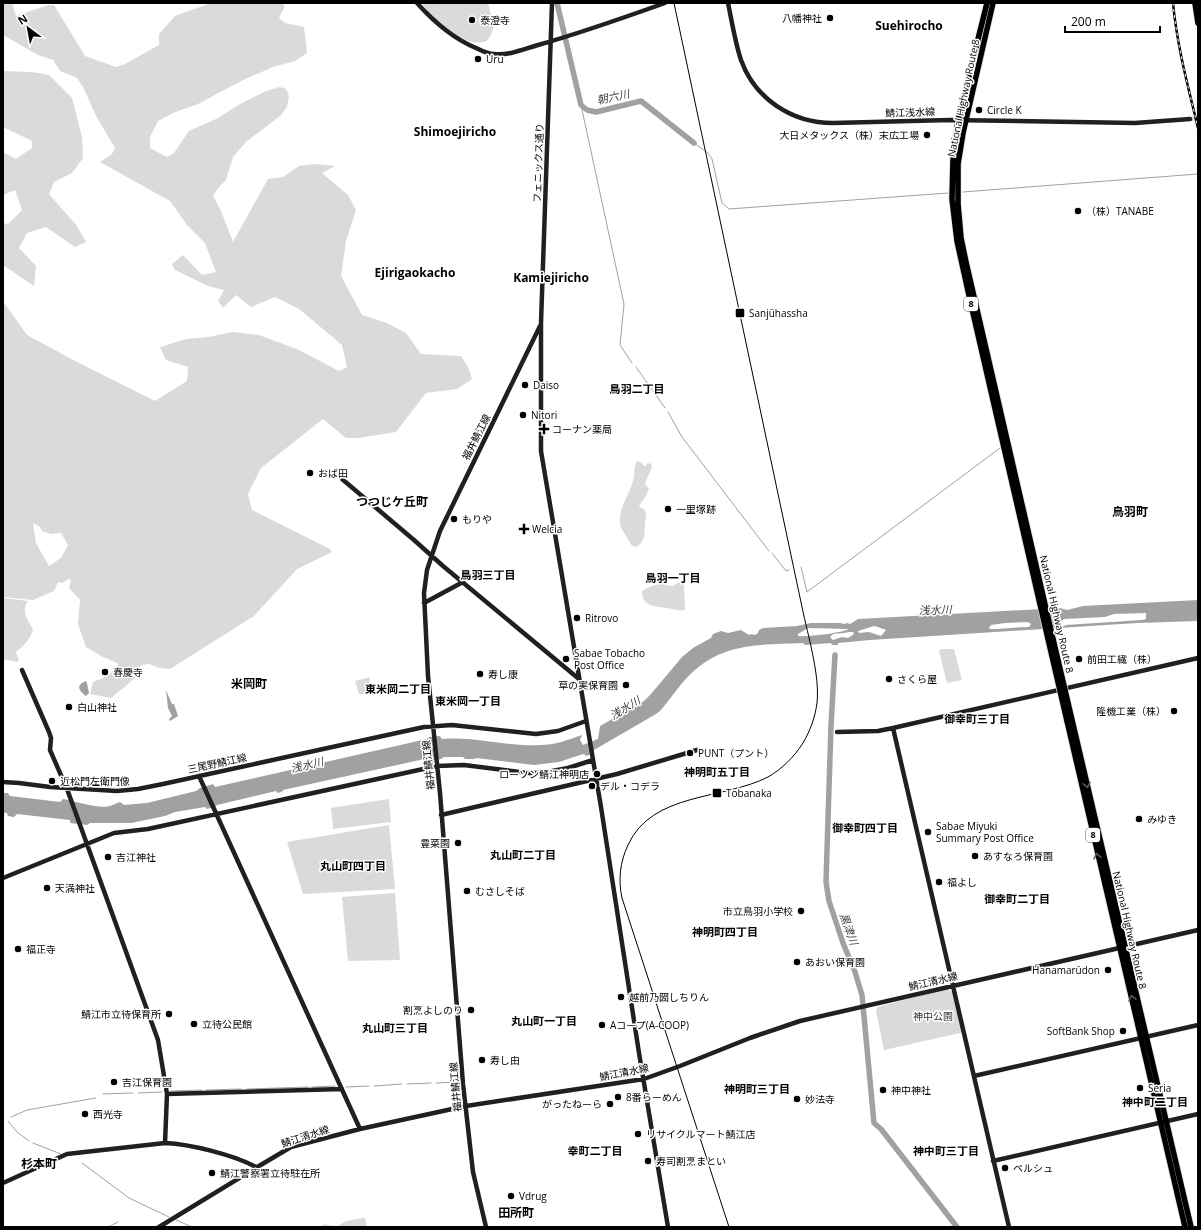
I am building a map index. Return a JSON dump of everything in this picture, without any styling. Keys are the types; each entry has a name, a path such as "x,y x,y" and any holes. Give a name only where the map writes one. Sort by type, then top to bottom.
{"highway":[{"name":"National Highway Route 8","path":"987,3 958,120 952,183 952,199 957,241 971,306 1121,933 1185,1227"},
{"name":"National Highway Route 8","path":"993,3 960,149 957,182 958,204 961,238 1042,603"},
{"path":"1195,3 1198,23"},
{"name":"National Highway Route 8","path":"1163,1122 1191,1227"}],"street":[{"path":"416,3 446,32 469,45 492,54 513,53 551,42 665,3"},
{"name":"フェニックス通り","path":"552,3 541,323 542,450 668,1227"},
{"name":"鯖江浅水線","path":"728,3 739,51 748,75 767,99 788,113 813,122 966,120 1135,124 1190,119"},
{"name":"福井鯖江線","path":"486,1227 473,1172 466,1106 433,728 424,603 427,570 440,531 541,323"},
{"path":"342,479 579,679"},
{"path":"424,603 463,582"},
{"path":"837,732 878,731 893,728 1198,658"},
{"path":"22,670 49,732 51,738 50,750 68,790 158,1040 167,1094 165,1143"},
{"name":"三尾野鯖江線","path":"3,782 68,790 127,791 424,726 433,728 452,725 536,734 558,731 586,722"},
{"path":"893,728 1009,1227"},
{"path":"441,815 642,768 697,750"},
{"path":"3,878 114,833 148,830 437,764 464,765 527,773 542,773 568,768 593,760"},
{"path":"199,776 360,1129"},
{"name":"鯖江清水線","path":"159,1227 291,1148 360,1129 466,1106 644,1079 788,1025 855,1008 1198,930"},
{"path":"974,1076 1198,1025"},
{"path":"167,1094 342,1089"},
{"path":"993,1161 1198,1114"},
{"path":"3,1183 67,1154 165,1143 179,1144 224,1155 244,1161 256,1168"}],"green space":[{"path":"3,3 12,3 16,16 48,5 54,5 85,56 116,67 125,64 159,45 159,34 175,16 211,3 281,3 285,6 279,18 285,23 304,27 307,53 295,61 273,67 243,80 198,104 173,113 158,121 150,137 150,148 167,157 174,153 189,131 218,118 240,104 266,91 280,87 286,89 289,96 287,107 280,116 246,142 233,157 226,180 213,196 221,211 233,242 268,179 283,177 299,166 314,164 335,166 322,173 348,195 356,210 346,241 341,276 362,315 387,323 406,333 421,354 461,356 468,367 472,379 457,389 426,393 396,432 358,438 346,438 323,419 261,468 248,494 252,510 330,549 332,552 297,569 254,616 170,669 159,668 149,664 141,665 134,679 111,698 90,694 93,682 108,676 119,664 86,647 78,624 80,600 69,588 71,580 68,579 63,583 58,582 54,591 33,600 3,597 3,301 27,335 155,401 187,381 188,367 166,360 160,347 186,339 208,337 233,332 259,335 299,350 339,371 347,367 342,345 299,309 275,297 251,307 236,295 223,308 218,301 224,290 208,286 175,270 172,264 183,255 202,275 216,272 205,243 187,225 170,201 100,162 112,154 115,148 97,118 83,87 77,78 60,71 53,60 38,55 3,35","holes":["33,523 40,527 42,531 51,534 61,533 68,545 61,558 49,566 36,543"]},
{"path":"422,3 487,3 491,15 495,19 491,35 486,41 479,43 461,38 436,21"},
{"path":"3,71 32,72 49,75 72,98 82,137 83,158 72,173 54,182 49,194 77,226 86,242 75,247 46,227 27,233 19,248 36,266 34,286 3,265 3,223 8,224 22,210 15,190 3,195 3,152 16,159 32,148 32,141 3,127"},
{"path":"637,461 641,462 645,466 648,463 651,464 652,467 645,483 649,488 646,496 639,506 645,510 646,516 644,537 642,542 637,547 632,546 620,525 620,521 621,511 632,485"},
{"path":"682,581 684,583 685,610 652,606 645,601 643,597 642,591 651,586 662,584 672,586"},
{"path":"3,598 28,601 25,612 33,629 26,642 15,652 19,661 17,662 3,659"},
{"path":"940,649 954,649 962,680 947,683 939,651"},
{"path":"370,677 368,693 359,694 355,681"},
{"path":"389,799 391,822 333,829 331,808"},
{"path":"389,825 395,889 303,894 287,842"},
{"path":"395,893 400,960 348,961 342,897"},
{"name":"神中公園","path":"947,989 953,992 962,1031 960,1033 884,1050 876,1011 877,1007"},
{"path":"365,1218 367,1227 337,1227 346,1222"},
{"path":"324,1224 337,1227 321,1227"}],"shaded area":[{"path":"1198,600 1198,621 1137,623 1060,628 870,640 838,643 838,645 832,645 831,643 805,645 803,643 746,647 720,654 707,661 690,674 661,710 656,714 594,750 593,753 587,756 583,754 559,762 534,765 476,758 465,759 463,757 444,757 431,761 429,758 283,790 278,793 276,791 217,805 207,809 205,807 175,812 165,816 131,823 90,823 87,825 70,823 70,820 17,814 14,817 8,816 7,813 3,813 4,793 8,793 10,796 60,802 63,799 105,807 120,802 124,805 147,803 196,791 200,788 213,784 215,787 427,739 429,737 440,736 442,739 454,738 528,745 546,745 582,735 580,740 583,745 598,739 600,726 644,701 682,657 693,648 711,638 713,634 721,631 728,633 741,630 749,635 755,635 763,628 797,626 811,623 850,624 858,619 1060,608 1067,610 1083,606","holes":["1146,613 1146,619 1142,620 1066,625 1060,628 1057,625 1064,619 1105,617 1114,614","1028,622 1031,624 1029,627 989,628 991,625","874,626 886,630 881,636 869,632 859,633 858,631","808,628 849,629 839,632 809,636 798,636 798,634","853,632 854,634 848,638 842,637 833,640 830,637 833,634"]},
{"path":"86,681 89,693 86,696 80,690 79,686"},
{"path":"166,690 172,704 174,704 178,716 170,721 169,719 172,716 168,708"}],"waterway":[{"name":"朝六川","path":"557,3 581,105 587,110 596,112 641,101 694,143"},
{"path":"581,105 624,304 620,345 632,363"},
{"path":"694,143 708,153 712,159 722,203 729,209 948,193"},
{"path":"963,192 1198,174"},
{"path":"636,367 665,408"},
{"path":"668,412 682,437 769,551"},
{"path":"801,567 807,592 1000,448"},
{"path":"772,553 786,571 789,570"},
{"name":"黒津川","path":"835,655 826,882 829,901 862,995 874,1123 881,1129 957,1227"},
{"path":"436,1083 459,1082"},
{"path":"407,1084 431,1083"},
{"path":"374,1086 402,1084"},
{"path":"313,1087 335,1086"},
{"path":"346,1087 369,1086"},
{"path":"247,1089 308,1087"},
{"path":"206,1090 241,1089"},
{"path":"171,1091 202,1090"},
{"path":"138,1093 162,1092"},
{"path":"103,1094 133,1093"},
{"path":"11,1117 27,1110 96,1098"},
{"path":"8,1121 17,1132 29,1141"},
{"path":"33,1143 61,1154"},
{"path":"82,1163 129,1198 169,1217"},
{"path":"176,1220 192,1227"},
{"path":"108,1227 118,1222"}],"tunnel":[{"path":"1190,119 1198,119"}],"tram line":[{"path":"674,3 813,655 817,680 817,703 812,724 803,743 796,753 783,766 768,777 750,784 671,806 654,815 639,828 628,845 620,871 622,898 729,1227"}],"railway":[{"path":"1173,3 1180,50 1198,128"}],"place":[{"name":"八幡神社","path":"830,18"},
{"name":"泰澄寺","path":"472,20"},
{"name":"Uru","path":"478,59"},
{"name":"Circle K","path":"979,110"},
{"name":"大日メタックス（株）末広工場","path":"927,135"},
{"name":"（株）TANABE","path":"1078,211"},
{"name":"Sanjūhassha","path":"740,313"},
{"name":"Daiso","path":"525,385"},
{"name":"Nitori","path":"523,415"},
{"name":"コーナン薬局","path":"544,429"},
{"name":"おば田","path":"310,473"},
{"name":"一里塚跡","path":"668,509"},
{"name":"もりや","path":"454,519"},
{"name":"Welcia","path":"524,529"},
{"name":"Ritrovo","path":"577,618"},
{"name":"Sabae Tobacho Post Office","path":"566,659"},
{"name":"前田工繊（株）","path":"1079,659"},
{"name":"春慶寺","path":"105,672"},
{"name":"寿し康","path":"480,674"},
{"name":"さくら屋","path":"889,679"},
{"name":"草の実保育園","path":"626,685"},
{"name":"白山神社","path":"69,707"},
{"name":"隆機工業（株）","path":"1174,711"},
{"name":"PUNT（プント）","path":"690,753"},
{"name":"ローソン鯖江神明店","path":"597,774"},
{"name":"近松門左衛門像","path":"52,781"},
{"name":"デル・コデラ","path":"592,786"},
{"name":"Tobanaka","path":"717,793"},
{"name":"みゆき","path":"1139,819"},
{"name":"Sabae Miyuki Summary Post Office","path":"928,832"},
{"name":"豊菜園","path":"458,843"},
{"name":"あすなろ保育園","path":"975,856"},
{"name":"吉江神社","path":"108,857"},
{"name":"福よし","path":"939,882"},
{"name":"天満神社","path":"47,888"},
{"name":"むさしそば","path":"467,891"},
{"name":"市立鳥羽小学校","path":"801,911"},
{"name":"福正寺","path":"18,949"},
{"name":"あおい保育園","path":"797,962"},
{"name":"Hanamarūdon","path":"1108,970"},
{"name":"越前乃圀しちりん","path":"621,997"},
{"name":"割烹よしのり","path":"471,1010"},
{"name":"鯖江市立待保育所","path":"169,1014"},
{"name":"立待公民館","path":"194,1024"},
{"name":"Aコープ(A-COOP)","path":"602,1025"},
{"name":"SoftBank Shop","path":"1123,1031"},
{"name":"寿し由","path":"482,1060"},
{"name":"吉江保育園","path":"114,1082"},
{"name":"Seria","path":"1140,1088"},
{"name":"神中神社","path":"883,1090"},
{"name":"8番らーめん","path":"618,1097"},
{"name":"妙法寺","path":"797,1099"},
{"name":"がったねーら","path":"610,1104"},
{"name":"西光寺","path":"85,1114"},
{"name":"リサイクルマート鯖江店","path":"638,1134"},
{"name":"寿司割烹まとい","path":"648,1161"},
{"name":"ペルシュ","path":"1005,1168"},
{"name":"鯖江警察署立待駐在所","path":"212,1173"},
{"name":"Vdrug","path":"511,1196"}],"district":[{"name":"Suehirocho","path":"909,26"},
{"name":"Shimoejiricho","path":"455,132"},
{"name":"Ejirigaokacho","path":"415,273"},
{"name":"Kamiejiricho","path":"551,278"},
{"name":"鳥羽二丁目","path":"637,389"},
{"name":"つつじケ丘町","path":"392,502"},
{"name":"鳥羽町","path":"1130,512"},
{"name":"鳥羽三丁目","path":"488,575"},
{"name":"鳥羽一丁目","path":"673,578"},
{"name":"米岡町","path":"249,684"},
{"name":"東米岡二丁目","path":"398,689"},
{"name":"東米岡一丁目","path":"468,701"},
{"name":"御幸町三丁目","path":"977,719"},
{"name":"神明町五丁目","path":"717,772"},
{"name":"御幸町四丁目","path":"865,828"},
{"name":"丸山町二丁目","path":"523,855"},
{"name":"丸山町四丁目","path":"353,866"},
{"name":"御幸町二丁目","path":"1017,899"},
{"name":"神明町四丁目","path":"725,932"},
{"name":"丸山町一丁目","path":"544,1021"},
{"name":"丸山町三丁目","path":"395,1028"},
{"name":"神明町三丁目","path":"757,1089"},
{"name":"神中町二丁目","path":"1155,1102"},
{"name":"幸町二丁目","path":"595,1151"},
{"name":"神中町三丁目","path":"946,1151"},
{"name":"杉本町","path":"39,1164"},
{"name":"田所町","path":"516,1213"}],"water label":[{"name":"浅水川","path":"935,610"},
{"name":"浅水川","path":"625,708"},
{"name":"浅水川","path":"307,765"}]}
